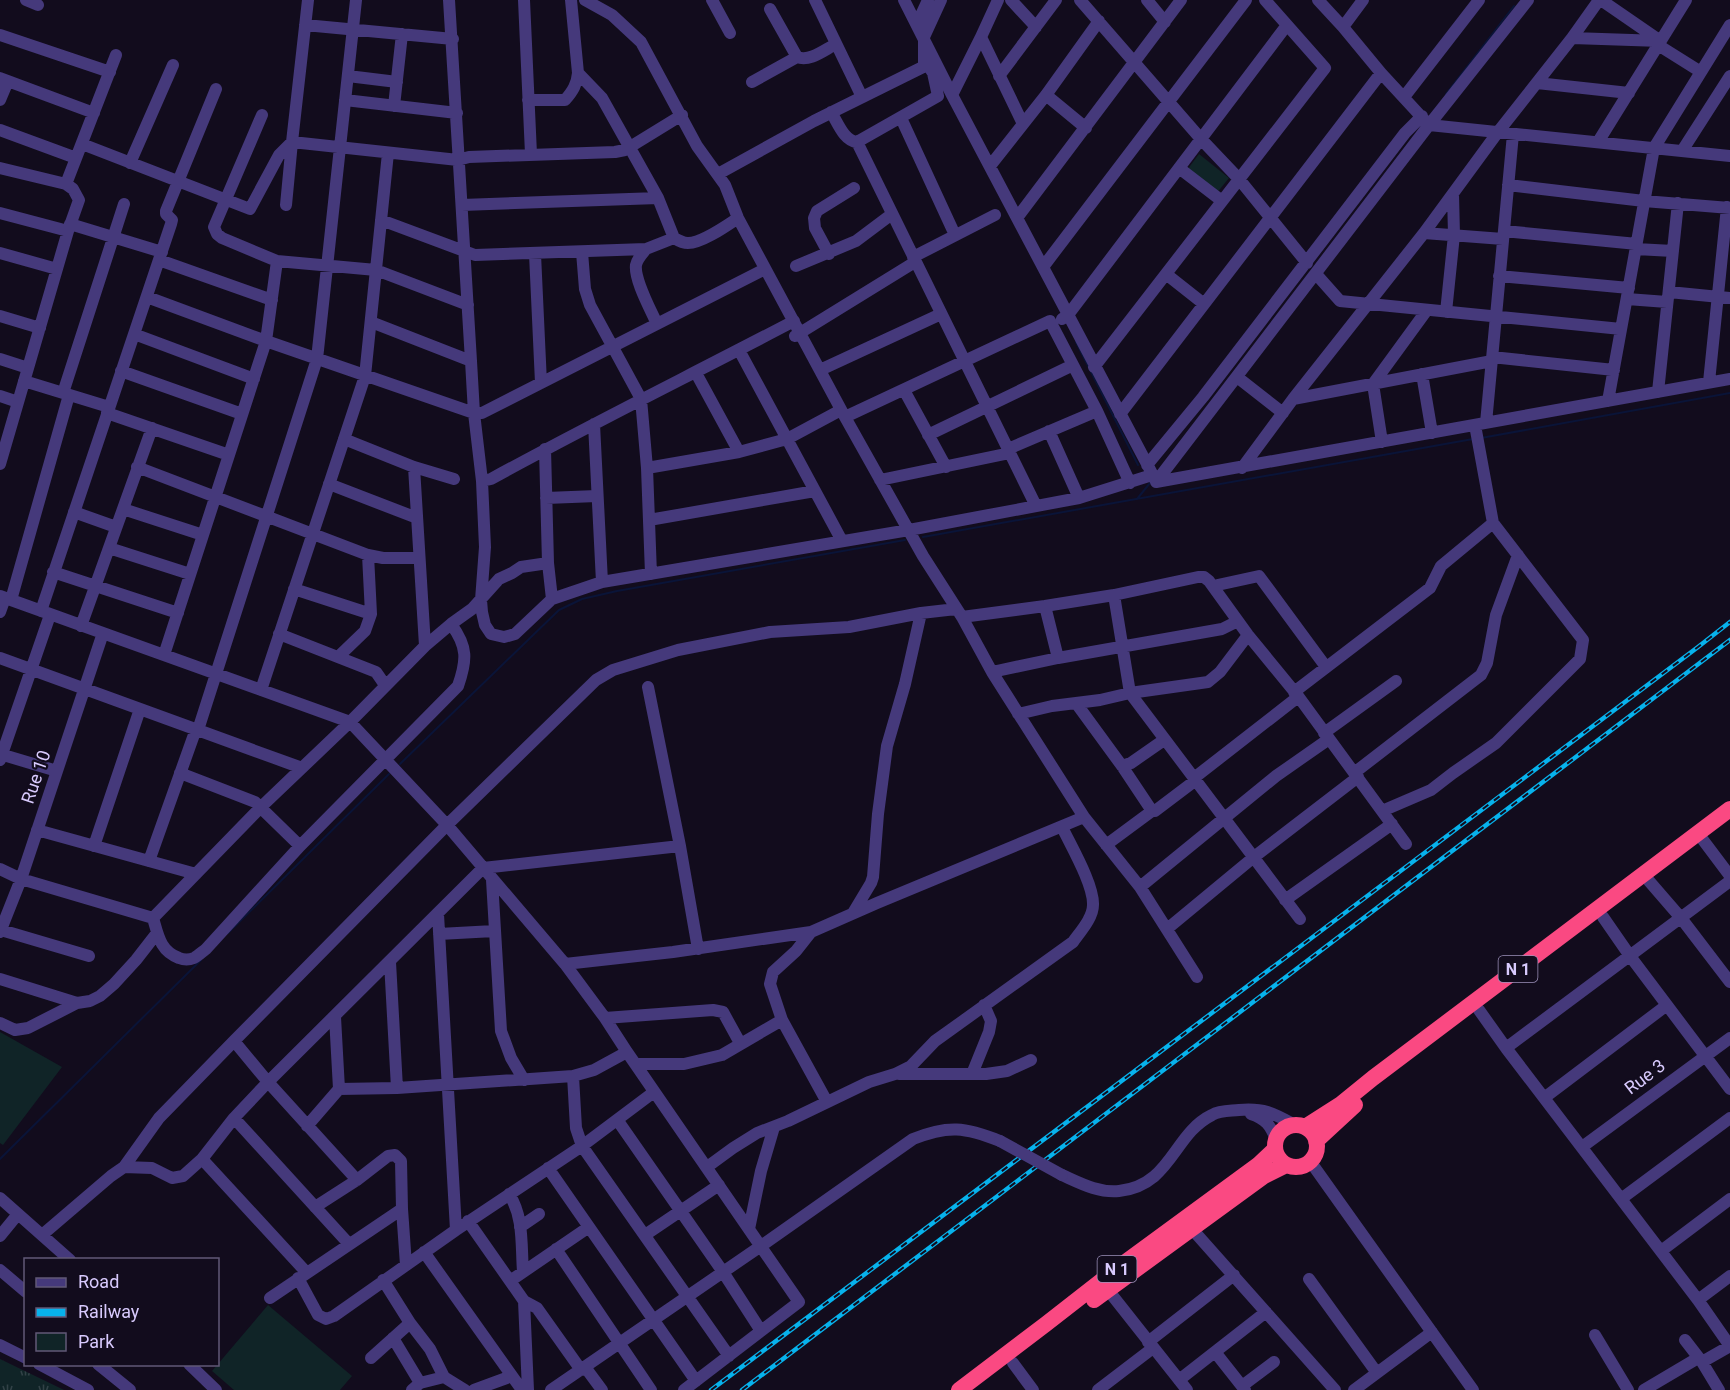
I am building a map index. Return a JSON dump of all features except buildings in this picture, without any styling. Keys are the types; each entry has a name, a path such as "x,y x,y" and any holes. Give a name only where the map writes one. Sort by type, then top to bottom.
{"highway":[{"name":"N 1","path":"959,1390 1123,1264 1258,1165 1276,1144 1284,1129 1300,1126 1341,1104 1730,809"},
{"name":"N 1","path":"977,1390 1108,1290 1264,1176 1287,1165 1296,1167 1310,1161 1315,1153 1316,1141 1345,1113 1730,819"},
{"path":"1300,1126 1312,1134 1316,1141"},
{"path":"1276,1144 1279,1158 1287,1165"}],"street":[{"path":"26,0 38,5"},
{"path":"286,205 308,0"},
{"path":"149,861 216,674 316,359 356,0"},
{"path":"449,0 474,413 482,481 485,547 481,600 485,626 491,634 504,637 515,634 552,599 602,582 842,542 1079,498 1152,474 1242,468 1432,433 1478,430 1608,401 1730,379"},
{"path":"524,0 531,154"},
{"path":"528,100 565,100 577,83 571,0"},
{"path":"585,0 612,15 641,42 697,146 725,185 738,218 794,321 798,335 992,672 1084,817 1140,887 1197,977"},
{"path":"713,0 729,33"},
{"path":"814,0 862,97"},
{"path":"904,0 1043,267 1073,365 1130,483"},
{"path":"917,24 928,0"},
{"path":"717,174 831,112 923,68 924,37 940,0"},
{"path":"952,95 998,0"},
{"path":"1011,0 1036,27"},
{"path":"999,76 1056,0"},
{"path":"1080,0 1201,139 1239,179 1307,263"},
{"path":"1147,0 1165,22"},
{"path":"1017,219 1181,0"},
{"path":"1043,267 1246,0"},
{"path":"1094,367 1325,68 1265,0"},
{"path":"1318,0 1426,120 1513,134 1730,156"},
{"path":"1343,27 1363,0"},
{"path":"1404,97 1479,0"},
{"path":"1242,468 1600,0 1701,72"},
{"path":"1598,142 1685,0"},
{"path":"1152,474 1237,377 1316,274 1426,120 1521,3"},
{"path":"770,9 797,57"},
{"path":"990,166 1046,95 1099,21"},
{"path":"305,25 453,39"},
{"path":"647,468 739,452 787,440 843,413 904,390 1060,318 1179,168 1287,25"},
{"path":"1608,401 1654,148 1730,25"},
{"path":"394,106 402,34"},
{"path":"0,35 110,72"},
{"path":"981,37 1023,124"},
{"path":"1572,38 1660,43"},
{"path":"752,82 797,57 809,58 836,44"},
{"path":"66,184 116,55"},
{"path":"856,142 938,96 933,73 924,59"},
{"path":"130,163 173,65"},
{"path":"578,73 602,98 658,198 674,238 681,242 692,243 707,237 738,218"},
{"path":"1119,414 1382,73"},
{"path":"348,76 397,82"},
{"path":"1682,151 1730,76"},
{"path":"0,100 4,80 94,113"},
{"path":"1537,83 1629,93"},
{"path":"57,771 1,756 31,670 46,613 53,572 172,220 166,211 216,89"},
{"path":"1046,95 1086,128"},
{"path":"345,100 457,113"},
{"path":"831,112 846,137 856,142 1036,506"},
{"path":"262,115 214,227 217,234 277,261 376,270 468,305"},
{"path":"292,142 458,160 469,157 615,152 625,150 682,115"},
{"path":"901,118 955,235"},
{"path":"1152,474 1203,397 1405,133 1426,120"},
{"path":"0,130 76,158"},
{"path":"1382,811 1431,790 1496,743 1580,659 1583,640 1493,523 1478,430 1492,359 1513,134"},
{"path":"82,144 250,209 279,155 292,142"},
{"path":"261,690 365,376 388,153"},
{"path":"0,168 66,184 73,189 79,200 18,402 6,423 0,464"},
{"path":"1179,168 1222,201"},
{"path":"1508,185 1644,201 1729,208 1724,298 1709,382"},
{"path":"829,254 815,228 814,218 817,211 854,188"},
{"path":"1446,312 1454,235 1453,194"},
{"path":"462,206 658,198"},
{"path":"1658,392 1678,203"},
{"path":"0,612 124,204"},
{"path":"0,213 114,237 272,300"},
{"path":"796,266 856,241 892,214"},
{"path":"798,335 955,235 995,215"},
{"path":"381,220 475,255 646,249 674,238"},
{"path":"1424,233 1503,235 1673,251"},
{"path":"646,249 636,266 638,279 657,324"},
{"path":"582,252 585,289 590,305 641,399 647,468 651,574"},
{"path":"0,253 57,269"},
{"path":"535,254 541,383"},
{"path":"164,655 266,341 277,261"},
{"path":"147,297 365,376 474,413 482,413 765,269"},
{"path":"1166,274 1204,304"},
{"path":"1316,274 1340,302 1621,329"},
{"path":"1499,276 1668,297 1724,298"},
{"path":"1382,442 1373,384 1427,310"},
{"path":"820,370 940,314"},
{"path":"0,316 40,328"},
{"path":"1060,318 1094,367 1152,474"},
{"path":"482,481 491,479 794,321"},
{"path":"371,322 471,361"},
{"path":"134,334 254,379"},
{"path":"739,350 842,542"},
{"path":"0,359 28,368"},
{"path":"1293,399 1492,359 1614,370"},
{"path":"928,435 1073,365"},
{"path":"122,371 242,414"},
{"path":"696,373 739,452"},
{"path":"1422,374 1432,433"},
{"path":"1237,377 1283,413"},
{"path":"24,381 66,394 229,455"},
{"path":"904,390 946,466"},
{"path":"0,396 18,402"},
{"path":"880,480 1009,451 1097,411"},
{"path":"594,424 602,582"},
{"path":"81,626 152,428"},
{"path":"1049,431 1079,498"},
{"path":"344,439 414,467 454,479"},
{"path":"545,450 548,562 552,599"},
{"path":"137,467 368,555 383,558 419,558"},
{"path":"414,467 425,646"},
{"path":"329,484 417,518"},
{"path":"649,520 814,491"},
{"path":"546,498 597,496"},
{"path":"123,509 203,535"},
{"path":"74,512 116,527"},
{"path":"1106,845 1155,811 1296,695 1326,667 1430,588 1441,566 1493,523"},
{"path":"109,548 190,574"},
{"path":"338,657 365,632 371,614 368,555"},
{"path":"1167,928 1481,675 1487,663 1496,615 1518,555"},
{"path":"153,918 385,685 425,646 472,609 499,579 521,567 548,562"},
{"path":"53,572 178,613"},
{"path":"1213,586 1259,576 1326,667"},
{"path":"42,1235 124,1167 159,1118 582,691 613,670 678,650 770,632 849,627 921,613 959,613 1046,606 1114,596 1198,577 1204,578 1213,586 1248,636 1296,695 1406,844"},
{"path":"294,589 371,614"},
{"path":"1114,596 1130,693 1300,919"},
{"path":"5,598 350,722 447,825 565,964 605,1018 799,1302 684,1390"},
{"path":"1046,606 1058,658"},
{"path":"853,914 872,883 887,746 921,613"},
{"path":"992,672 1058,658 1222,630 1238,621"},
{"path":"153,918 159,940 164,949 170,953 186,960 194,958 206,949 300,846 458,686 465,659 461,638 451,624"},
{"name":"Rue 10","path":"0,931 21,879 103,633"},
{"path":"279,634 376,672 385,685"},
{"path":"1018,714 1130,693 1208,682 1222,670 1248,636"},
{"path":"0,658 302,768"},
{"path":"1140,887 1396,681"},
{"path":"648,687 698,949"},
{"path":"1076,703 1122,765 1152,811"},
{"path":"94,846 140,709"},
{"path":"1122,765 1131,763 1164,740"},
{"path":"180,773 255,802 300,846"},
{"path":"565,964 698,949 811,932 1084,817"},
{"path":"1284,900 1392,824"},
{"path":"707,1167 757,1133 868,1082 895,1074 911,1066 935,1041 1073,942 1088,921 1094,906 1088,880 1062,827"},
{"path":"37,830 196,874"},
{"path":"1703,840 1730,876"},
{"path":"124,1167 152,1168 172,1178 183,1176 202,1159 234,1118 268,1082 483,868 680,846"},
{"path":"0,868 21,879 153,918"},
{"path":"492,880 501,1031 511,1058 524,1080"},
{"path":"1649,881 1682,918 1730,982"},
{"path":"1506,1048 1730,881"},
{"path":"872,883 878,903"},
{"path":"438,914 456,1230"},
{"path":"1603,917 1629,956 1730,1089"},
{"path":"0,931 89,956"},
{"path":"439,934 494,931"},
{"path":"811,932 796,951 773,972 770,984 782,1020 827,1102"},
{"path":"0,979 77,1002 90,1001 100,996 136,960 157,933"},
{"path":"390,962 397,1088"},
{"path":"0,1023 15,1030 28,1028 77,1002"},
{"path":"972,1074 989,1032 991,1021 984,1005"},
{"path":"1544,1098 1667,1005"},
{"path":"605,1018 713,1010 723,1012 740,1043"},
{"path":"1479,1010 1698,1300 1730,1346 1644,1390"},
{"path":"308,1126 339,1089 335,1017"},
{"path":"635,1064 684,1064 722,1055 782,1020"},
{"name":"Rue 3","path":"1582,1147 1730,1038"},
{"path":"234,1041 357,1180"},
{"path":"339,1089 397,1088 573,1076 594,1070 627,1052"},
{"path":"895,1074 972,1074 1007,1071 1031,1060"},
{"path":"573,1076 576,1128 582,1146 729,1356"},
{"path":"202,1159 303,1276 318,1315 326,1319 334,1316 468,1221 582,1146 654,1092"},
{"path":"551,1390 913,1139 927,1133 945,1129 964,1129 1000,1141 1086,1186 1099,1190 1117,1191 1133,1188 1158,1173 1173,1158 1192,1130 1204,1120 1222,1111 1252,1109 1263,1111 1300,1126"},
{"path":"1242,1110 1264,1119 1270,1125 1276,1144"},
{"path":"234,1118 349,1244"},
{"path":"1621,1199 1730,1118"},
{"path":"618,1120 761,1331"},
{"path":"749,1229 761,1171 774,1126"},
{"path":"315,1207 357,1180 388,1156 395,1155 401,1161 406,1265"},
{"path":"1310,1161 1473,1390"},
{"path":"548,1168 696,1381"},
{"path":"645,1234 719,1185"},
{"path":"509,1194 519,1215 523,1272"},
{"path":"0,1198 67,1258"},
{"path":"1660,1251 1730,1199"},
{"path":"270,1298 402,1209"},
{"path":"0,1236 18,1214"},
{"path":"520,1227 539,1214"},
{"path":"468,1221 524,1301 537,1308 602,1390"},
{"path":"510,1281 589,1227"},
{"path":"1192,1228 1335,1390"},
{"path":"556,1249 651,1390"},
{"path":"424,1252 522,1390"},
{"path":"0,1270 24,1290"},
{"path":"1098,1390 1234,1275"},
{"path":"1698,1300 1730,1276"},
{"path":"1309,1279 1377,1373"},
{"path":"383,1280 410,1323 430,1349 444,1377 465,1390"},
{"path":"1108,1290 1183,1387 1215,1352 1266,1312"},
{"path":"524,1301 528,1390"},
{"path":"371,1358 410,1323"},
{"path":"1354,1390 1432,1332"},
{"path":"1596,1335 1628,1390"},
{"path":"393,1338 416,1386 444,1377"},
{"path":"1685,1340 1719,1390"},
{"path":"0,1344 24,1357"},
{"path":"1215,1352 1243,1388 1274,1362"},
{"path":"1013,1363 1033,1390"},
{"path":"44,1366 62,1370 88,1390"},
{"path":"99,1366 130,1390"},
{"path":"190,1366 216,1390"},
{"path":"474,1390 512,1376"}],"green space":[{"path":"1199,154 1229,178 1216,194 1187,170"},
{"path":"0,1032 62,1067 3,1145 0,1143"},
{"path":"268,1305 352,1376 340,1390 234,1390 212,1371 219,1366 219,1363"},
{"path":"0,1359 64,1390 0,1390"}],"waterway":[{"path":"1446,94 1514,6"},
{"path":"1076,342 1138,465"},
{"path":"1481,438 1730,393"},
{"path":"923,537 1473,439"},
{"path":"1137,499 1150,483"},
{"path":"400,764 559,610 582,599 905,540"},
{"path":"228,933 389,774"},
{"path":"0,1159 201,960"}],"railway":[{"path":"711,1390 1730,622"},
{"path":"742,1390 1730,640"}]}
